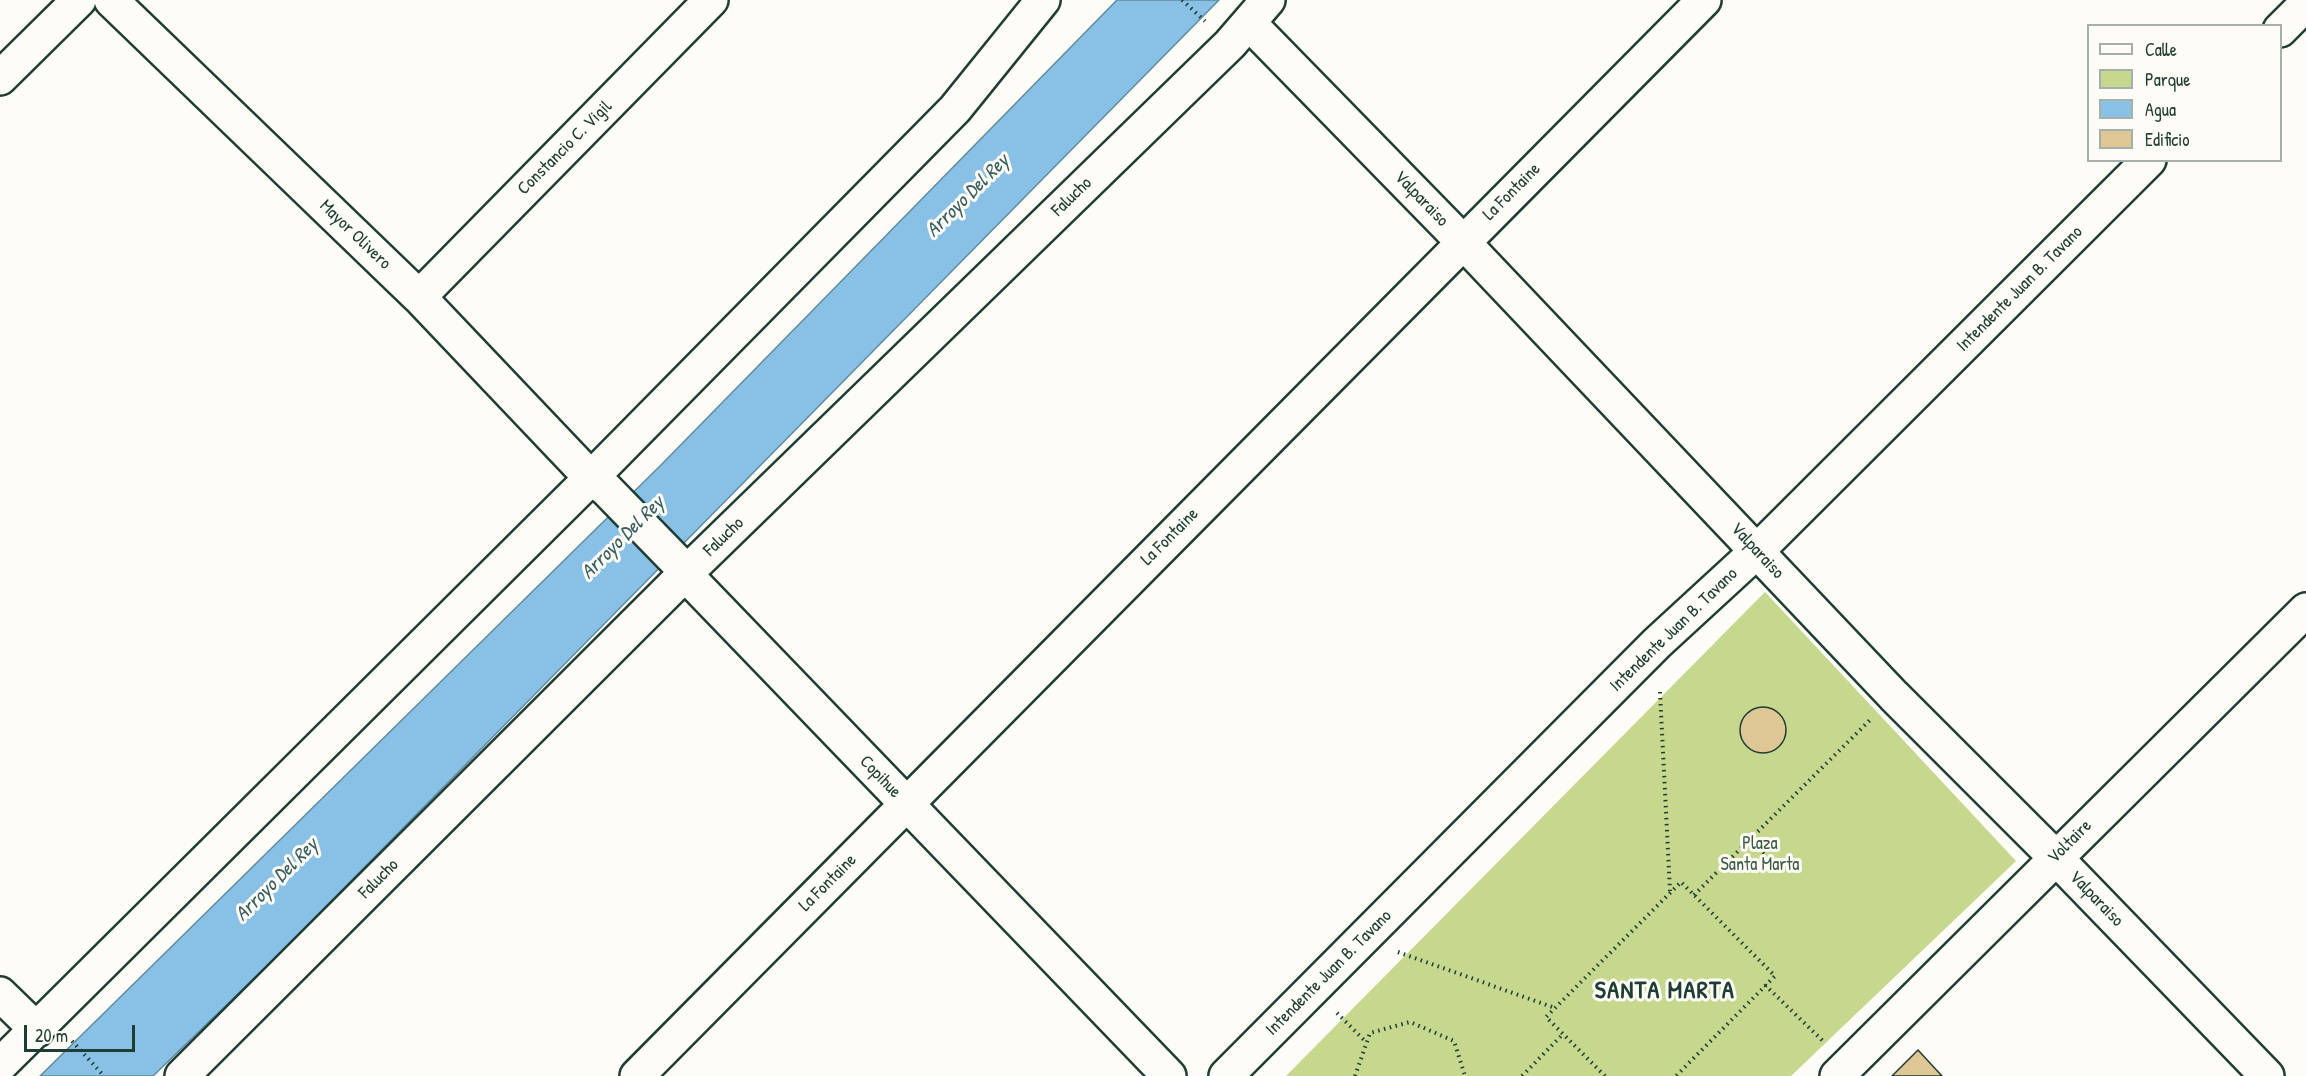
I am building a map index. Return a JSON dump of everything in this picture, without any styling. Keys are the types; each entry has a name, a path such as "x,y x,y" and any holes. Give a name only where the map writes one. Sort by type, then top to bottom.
{"street":[{"path":"0,78 79,0"},
{"name":"Mayor Olivero","path":"111,0 419,297 599,484"},
{"name":"Constancio C. Vigil","path":"419,297 711,0"},
{"path":"0,1065 599,484 955,109 1043,0"},
{"name":"La Fontaine","path":"638,1076 1704,0"},
{"path":"2282,28 2306,4"},
{"name":"Valparaiso","path":"1258,11 1463,242 1894,696 2055,857 2267,1076"},
{"name":"Falucho","path":"182,1076 682,569 1258,11"},
{"name":"Intendente Juan B. Tavano","path":"1226,1076 1658,643 1757,551 2147,162"},
{"name":"Copihue","path":"599,484 1169,1076"},
{"name":"Voltaire","path":"1842,1071 2306,610"},
{"path":"0,994 37,1030"}],"path":[{"path":"1182,0 1205,20"},
{"path":"1658,643 1670,892"},
{"path":"1694,895 1894,696"},
{"path":"1750,840 1782,872"},
{"path":"1605,1076 1546,1017 1681,882 1775,976 1676,1076"},
{"path":"1363,939 1555,1008"},
{"path":"1765,986 1842,1071"},
{"path":"1355,1076 1370,1033 1410,1022 1454,1041 1465,1076"},
{"path":"1522,1076 1563,1034"},
{"path":"70,1039 104,1076"}],"green space":[{"name":"Plaza Santa Marta","path":"1765,592 2016,861 1791,1076 1286,1076"}],"water":[{"name":"Arroyo Del Rey","path":"1117,0 1219,0 279,954 153,1076 40,1076 661,465"}],"building":[{"path":"1763,707 1779,714 1786,730 1779,746 1763,753 1747,746 1740,730 1747,714"},
{"path":"1918,1050 1942,1076 1892,1076"}],"district":[{"name":"SANTA MARTA","path":"1665,992"}]}
